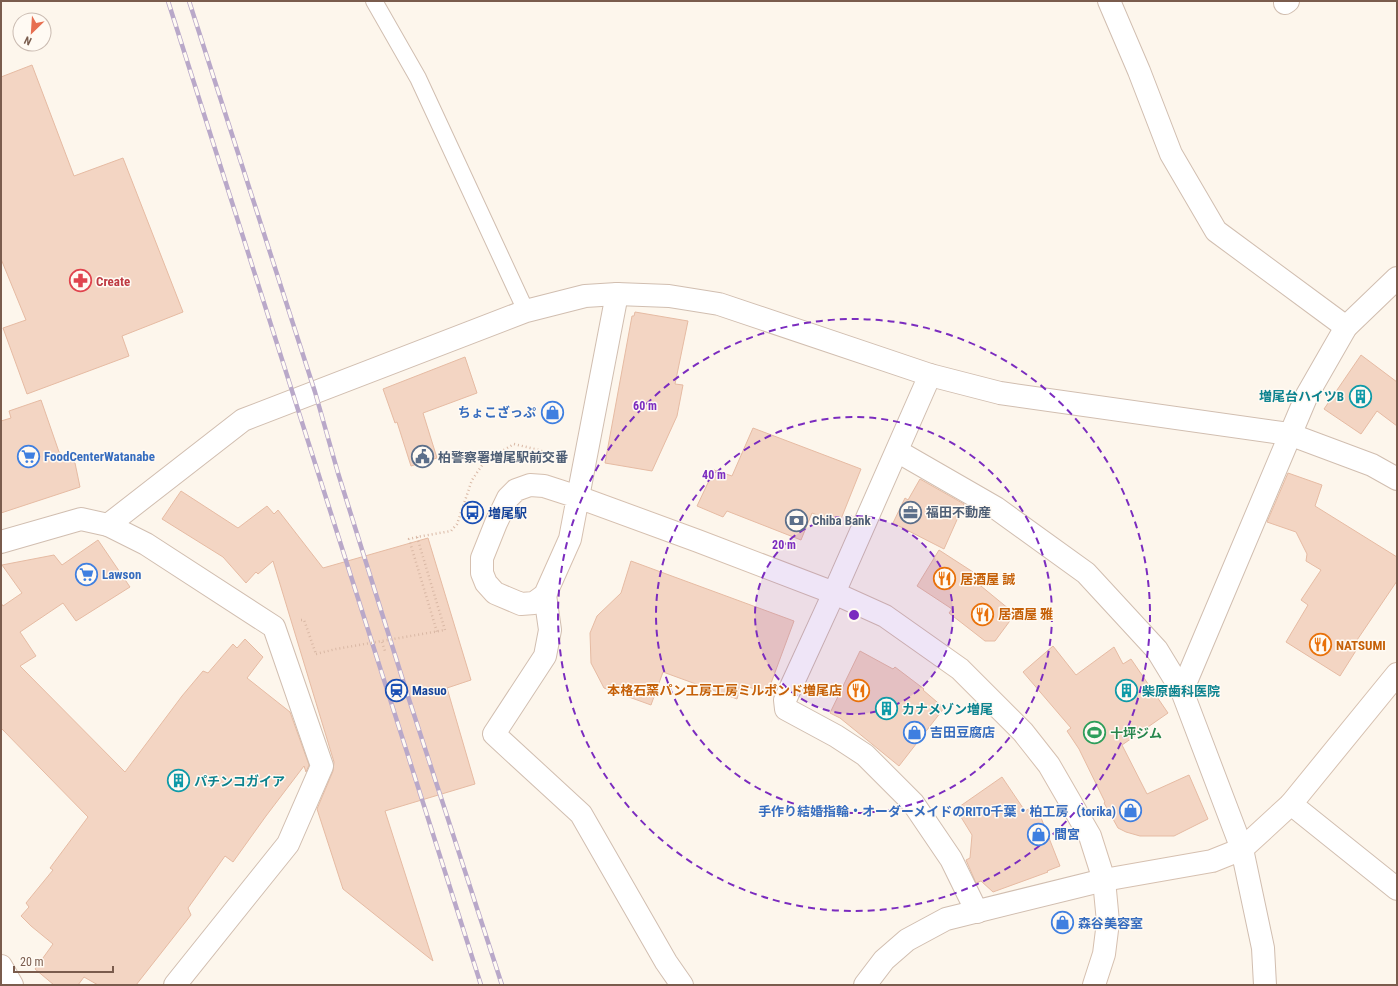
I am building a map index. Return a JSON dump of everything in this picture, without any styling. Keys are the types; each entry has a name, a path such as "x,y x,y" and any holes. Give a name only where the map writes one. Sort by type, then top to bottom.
{"street":[{"path":"1109,1 1139,71 1171,154 1216,231 1346,327"},
{"path":"1182,691 1289,434 1307,395 1346,327 1397,278"},
{"path":"617,294 578,497 570,539 545,595 534,603 521,604 496,593 486,583 482,573 482,558 508,498 516,490 530,485 544,486 578,497 834,593 885,616 960,669 1023,732 1049,766 1090,836 1104,880 1108,922 1104,954 1094,985"},
{"path":"108,525 243,420 526,311 585,296 617,294 669,296 719,304 930,375 1000,393 1289,434 1372,465 1397,479"},
{"path":"930,375 785,700 786,709 836,736 865,755 913,803 951,860 978,912"},
{"path":"897,451 996,508 1086,574 1157,650 1182,691 1242,849 1263,948 1265,985"},
{"path":"1,542 81,519 108,525 146,544 274,627 322,766 288,844 175,985"},
{"path":"545,595 550,630 545,656 494,734 581,814 666,962 682,985"},
{"path":"865,985 884,960 906,940 946,920 1104,880 1212,861 1242,849 1291,804 1397,674"},
{"path":"1291,804 1397,889"},
{"path":"1,966 12,985"}],"lane":[{"path":"374,1 418,78 526,311"}],"path":[{"path":"417,537 409,539 437,632"},
{"path":"304,620 316,654 336,649 445,630 418,540"},
{"path":"382,642 385,651"}],"building":[{"path":"32,65 74,176 123,158 183,312 122,336 129,356 27,394 3,328 26,320 1,259 1,77"},
{"path":"635,312 688,321 675,384 683,385 677,416 652,471 605,463 632,316 634,316"},
{"name":"増尾台ハイツB","path":"1361,355 1397,382 1397,426 1377,411 1361,434 1324,409"},
{"path":"465,357 477,393 423,413 437,458 411,466 397,422 395,423 383,389"},
{"path":"41,400 59,452 75,463 80,487 1,513 1,421 11,418 9,411"},
{"path":"753,428 861,469 839,524 812,513 801,540 727,511 723,517 697,506 714,470 732,476"},
{"path":"1288,473 1322,485 1315,506 1397,557 1397,581 1353,646 1357,649 1340,676 1286,642 1308,605 1301,600 1321,570 1306,561 1307,554 1296,532 1267,522"},
{"path":"920,479 964,504 944,549 893,523 905,498 908,500"},
{"name":"Masuo","path":"181,491 238,528 267,506 274,514 278,510 323,568 428,538 471,680 447,688 475,784 385,811 433,961 343,889 317,809 333,771 334,762 273,561 258,574 256,572 246,583 223,557 162,519"},
{"path":"98,540 130,587 76,621 63,603 20,632 36,656 20,666 125,772 182,696 203,671 208,673 233,644 237,648 245,639 263,657 247,678 290,712 309,765 306,772 304,766 233,862 225,856 188,908 191,915 136,985 98,985 84,977 78,985 54,985 35,969 53,944 21,916 29,907 26,903 53,870 50,868 88,817 1,728 1,603 3,606 22,593 2,565 54,555 62,565"},
{"path":"939,550 973,572 970,577 1015,614 995,641 985,641 949,613 952,609 917,586"},
{"path":"631,561 794,621 767,694 741,684 737,699 663,672 651,705 604,688 591,663 590,633 597,616 621,593"},
{"path":"1053,646 1076,675 1114,647 1123,664 1131,659 1168,713 1122,745 1147,794 1189,775 1208,819 1174,836 1140,836 1118,828 1104,803 1105,802 1079,749 1067,731 1071,728 1023,672"},
{"path":"860,651 893,669 895,667 924,689 923,690 944,708 899,766 840,718 830,713"},
{"path":"1002,777 1025,811 1036,805 1060,866 1047,871 1048,872 993,892 981,881 976,883 966,860 970,858 972,835 956,809"}],"railway":[{"path":"168,1 481,985"},
{"path":"189,1 315,392 338,473 406,690 502,985"}],"place":[{"name":"Create","path":"81,281"},
{"name":"増尾台ハイツB","path":"1360,396"},
{"name":"ちょこざっぷ","path":"552,412"},
{"name":"FoodCenterWatanabe","path":"29,456"},
{"name":"柏警察署増尾駅前交番","path":"423,457"},
{"name":"福田不動産","path":"911,512"},
{"name":"増尾駅","path":"472,513"},
{"name":"Chiba Bank","path":"797,520"},
{"name":"Lawson","path":"87,574"},
{"name":"居酒屋 誠","path":"945,579"},
{"name":"居酒屋 雅","path":"982,614"},
{"name":"NATSUMI","path":"1321,645"},
{"name":"Masuo","path":"397,690"},
{"name":"本格石窯パン工房工房ミルポンド増尾店","path":"858,690"},
{"name":"柴原歯科医院","path":"1126,691"},
{"name":"カナメゾン増尾","path":"887,709"},
{"name":"吉田豆腐店","path":"915,732"},
{"name":"十坪ジム","path":"1094,733"},
{"name":"パチンコガイア","path":"179,781"},
{"name":"手作り結婚指輪・オーダーメイドのRITO千葉・柏工房（torika)","path":"1131,811"},
{"name":"間宮","path":"1039,834"},
{"name":"森谷美容室","path":"1063,923"}]}
